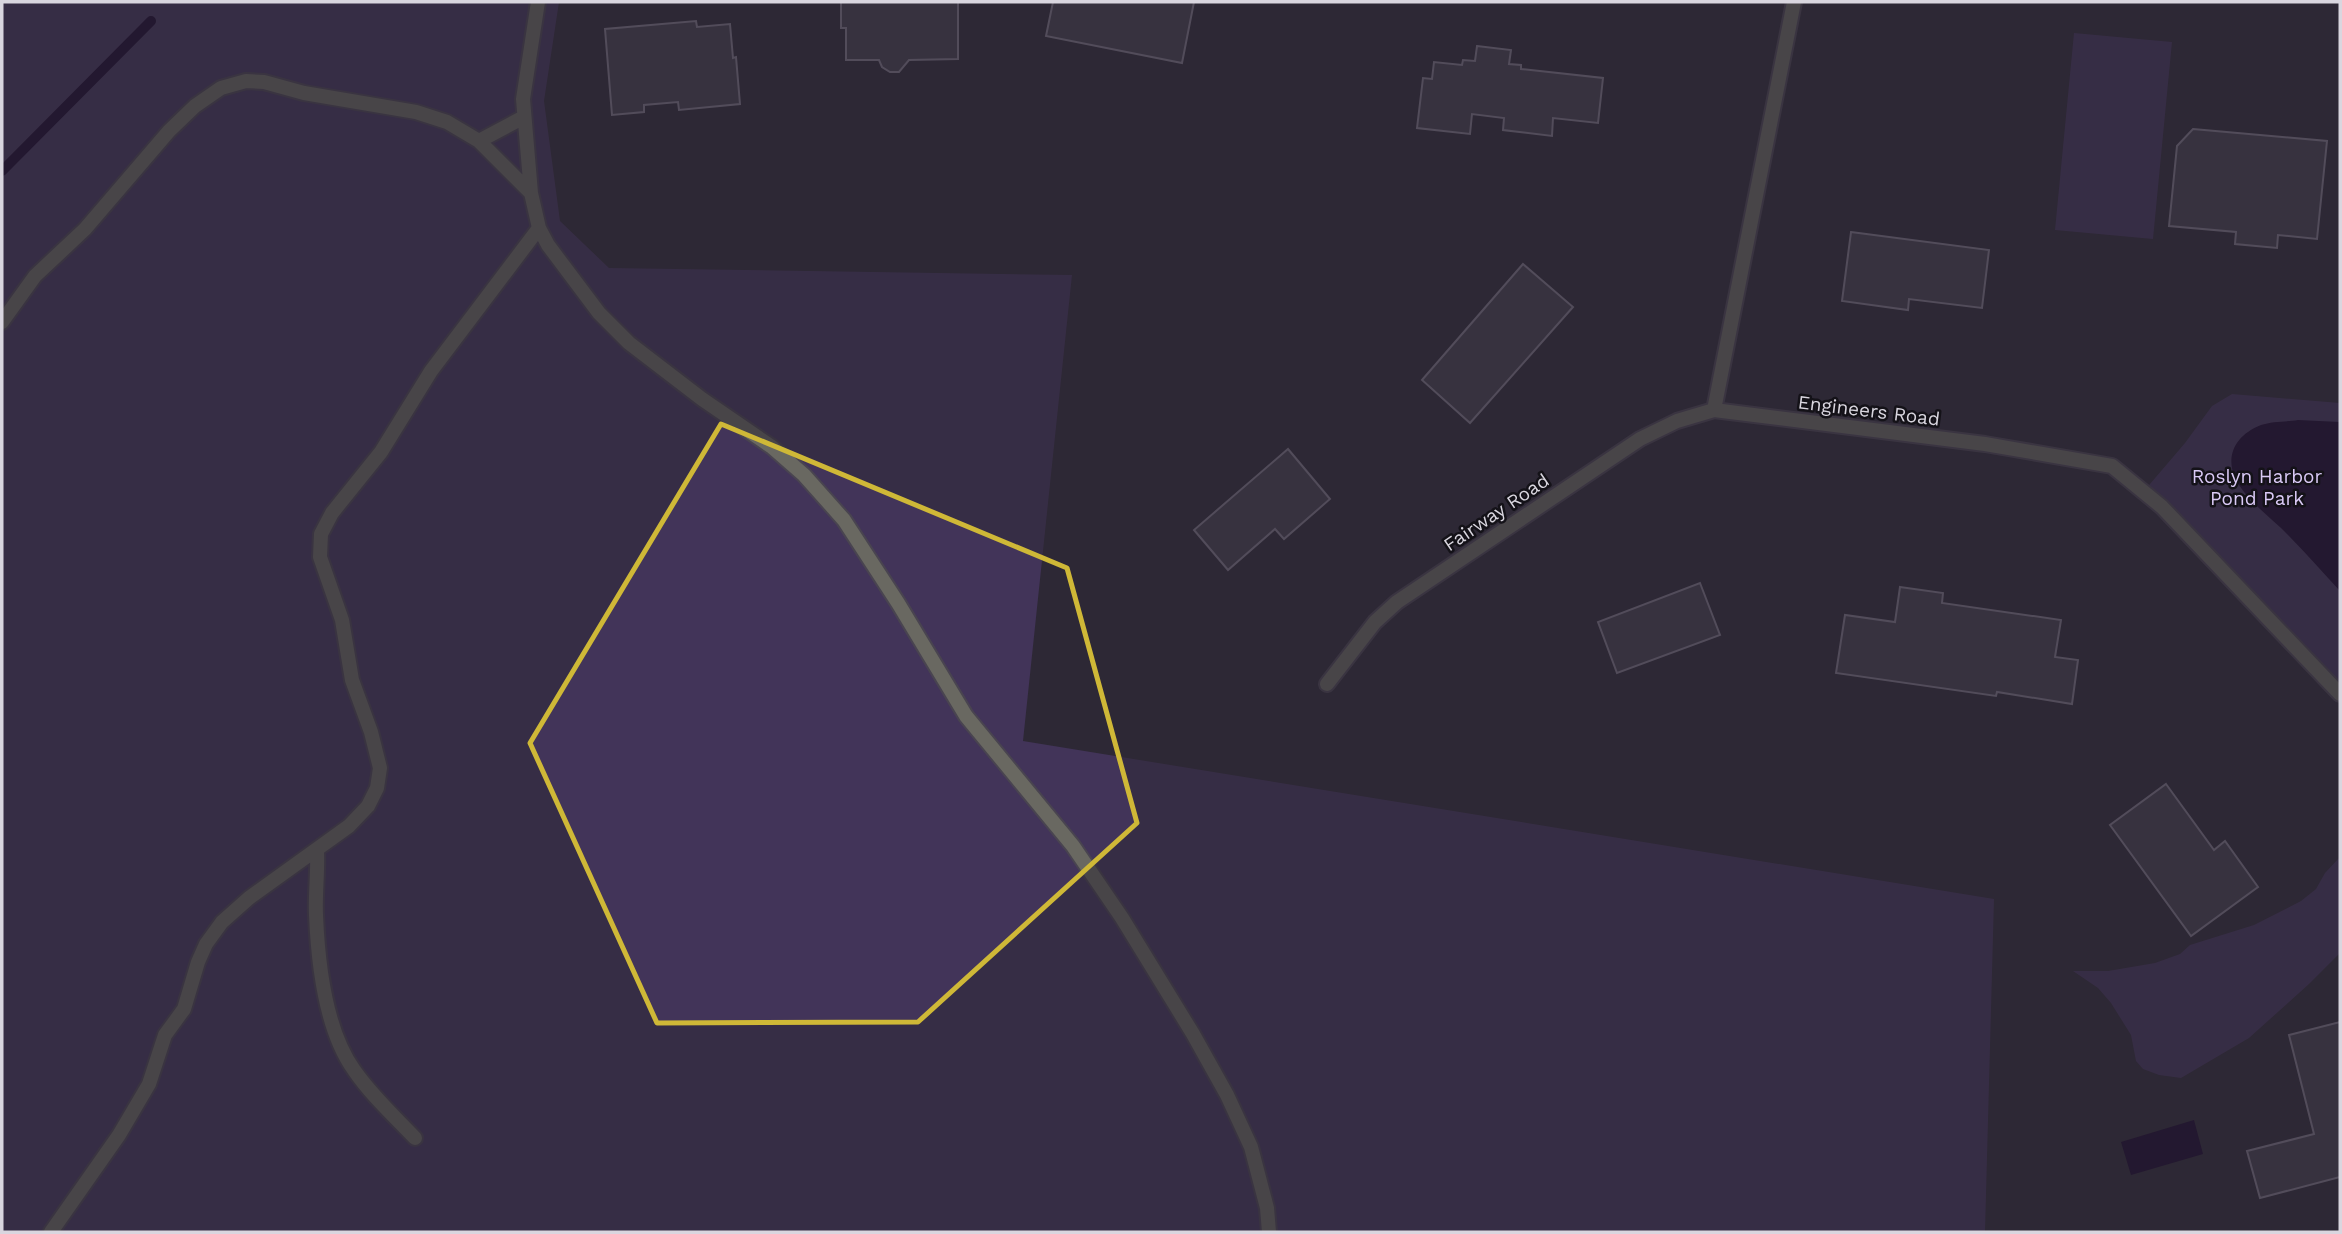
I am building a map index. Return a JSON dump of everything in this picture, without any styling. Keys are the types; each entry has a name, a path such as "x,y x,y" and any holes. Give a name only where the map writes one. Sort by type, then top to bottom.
{"street":[{"path":"538,2 523,99 524,117 531,193 539,228 557,260 599,313 629,343 702,399 772,447 804,475 844,520 966,716 1073,846 1122,918 1193,1034 1227,1095 1251,1147 1267,1208 1269,1232"},
{"path":"1714,410 1794,2"},
{"path":"2,322 35,276 85,229 169,131 195,106 221,88 246,81 264,82 304,93 416,111 447,122 479,141 531,193"},
{"path":"479,141 524,117"},
{"path":"51,1232 119,1135 149,1084 165,1035 184,1009 206,944 222,922 249,898 349,826 368,806 377,788 380,768 371,732 352,680 342,620 320,557 321,534 332,513 381,452 431,371 539,228"},
{"name":"Fairway Road","path":"1327,684 1375,622 1397,602 1640,439 1677,421 1714,410"},
{"name":"Engineers Road","path":"1714,410 1985,444 2112,466 2162,507 2340,694"},
{"path":"317,851 316,914 322,977 334,1030 353,1069 415,1138"}],"highlighted area":[{"path":"721,424 1067,568 1137,823 918,1022 657,1023 530,743"}],"green space":[{"path":"2,2 559,2 544,101 560,221 609,268 1072,275 1023,741 1994,899 1985,1232 2,1232"},
{"path":"2074,33 2172,42 2153,239 2055,230"},
{"name":"Roslyn Harbor Pond Park","path":"2232,394 2340,403 2340,694 2144,491 2212,406"},
{"path":"2340,857 2340,953 2249,1038 2181,1078 2159,1075 2143,1069 2136,1061 2131,1035 2111,1003 2098,988 2073,971 2108,971 2155,963 2180,954 2190,945 2254,925 2301,901 2316,889 2325,873"}],"shaded area":[{"path":"2298,420 2340,422 2340,591 2296,543 2250,499 2234,476 2234,450 2244,436 2265,424"},
{"path":"2194,1120 2203,1154 2131,1175 2121,1142"}],"building":[{"path":"841,2 958,2 958,59 909,60 899,72 890,72 882,67 879,60 846,60 846,28 841,28"},
{"path":"1053,2 1194,2 1182,63 1046,36"},
{"path":"696,21 697,27 730,24 740,104 679,110 678,102 644,105 644,112 612,115 605,29"},
{"path":"1477,46 1511,50 1509,64 1521,65 1521,69 1603,78 1598,123 1553,118 1552,136 1503,130 1504,118 1472,114 1470,134 1417,128 1423,78 1432,79 1434,62 1462,65 1463,60 1475,61"},
{"path":"2193,129 2327,141 2317,239 2278,235 2277,248 2235,244 2236,232 2169,226 2177,146"},
{"path":"1851,232 1989,250 1982,308 1909,299 1908,310 1842,301"},
{"path":"1523,264 1573,307 1470,423 1422,380"},
{"path":"1288,449 1330,499 1284,539 1275,529 1228,570 1194,530"},
{"path":"1700,583 1720,635 1617,673 1598,622"},
{"path":"1900,587 1943,593 1942,603 2061,620 2055,657 2078,660 2072,704 1997,692 1996,696 1836,673 1845,615 1895,622"},
{"path":"2166,784 2214,850 2225,841 2258,887 2191,936 2110,825"},
{"path":"2340,1022 2340,1177 2260,1198 2247,1151 2314,1134 2289,1035"}],"waterway":[{"path":"2,171 151,21"}]}
